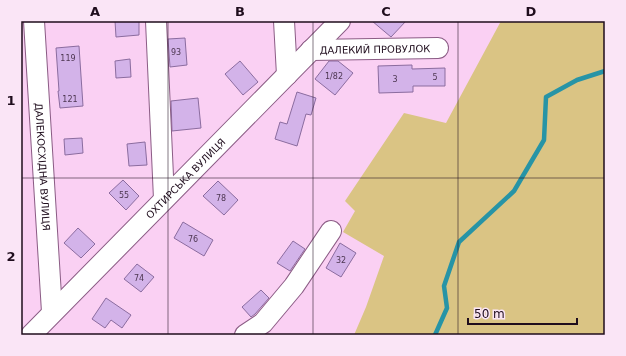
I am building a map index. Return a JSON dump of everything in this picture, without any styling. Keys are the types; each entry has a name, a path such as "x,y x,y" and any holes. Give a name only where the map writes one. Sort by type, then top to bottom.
{"street":[{"name":"ДАЛЕКОСХІДНА ВУЛИЦЯ","path":"34,21 52,312"},
{"path":"156,21 164,199"},
{"path":"284,21 287,75"},
{"name":"ОХТИРСЬКА ВУЛИЦЯ","path":"30,335 340,21"},
{"name":"ДАЛЕКИЙ ПРОВУЛОК","path":"311,50 438,48"},
{"path":"245,335 263,323 281,302 294,286 331,232"}],"shaded area":[{"path":"501,21 605,21 605,335 354,335 366,307 384,256 343,232 355,211 345,201 404,113 446,123"}],"building":[{"path":"115,21 139,21 139,35 116,37"},
{"path":"372,21 406,21 391,37"},
{"path":"185,38 187,65 170,67 168,39"},
{"path":"79,46 83,106 60,108 56,48"},
{"path":"130,59 131,77 116,78 115,61"},
{"path":"240,61 258,82 243,95 225,74"},
{"path":"329,61 338,61 353,73 335,95 315,79"},
{"path":"412,65 412,69 445,68 445,86 413,86 413,92 379,93 378,66"},
{"path":"297,92 316,98 311,115 306,114 297,146 275,139 280,122 287,124"},
{"path":"198,98 201,128 172,131 171,101"},
{"path":"82,138 83,153 65,155 64,139"},
{"path":"145,142 147,165 129,166 127,144"},
{"path":"123,180 139,196 126,210 109,193"},
{"path":"218,181 238,200 224,215 203,196"},
{"path":"183,222 213,240 204,256 174,238"},
{"path":"78,228 95,244 81,258 64,243"},
{"path":"293,241 305,249 290,271 277,263"},
{"path":"340,243 356,253 341,277 326,268"},
{"path":"137,264 154,277 141,292 124,279"},
{"path":"261,290 269,298 251,317 242,307"},
{"path":"106,298 131,315 122,328 111,320 105,328 92,319"}],"waterway":[{"path":"435,335 447,308 444,286 459,242 514,191 544,140 546,97 577,80 605,71"}]}
